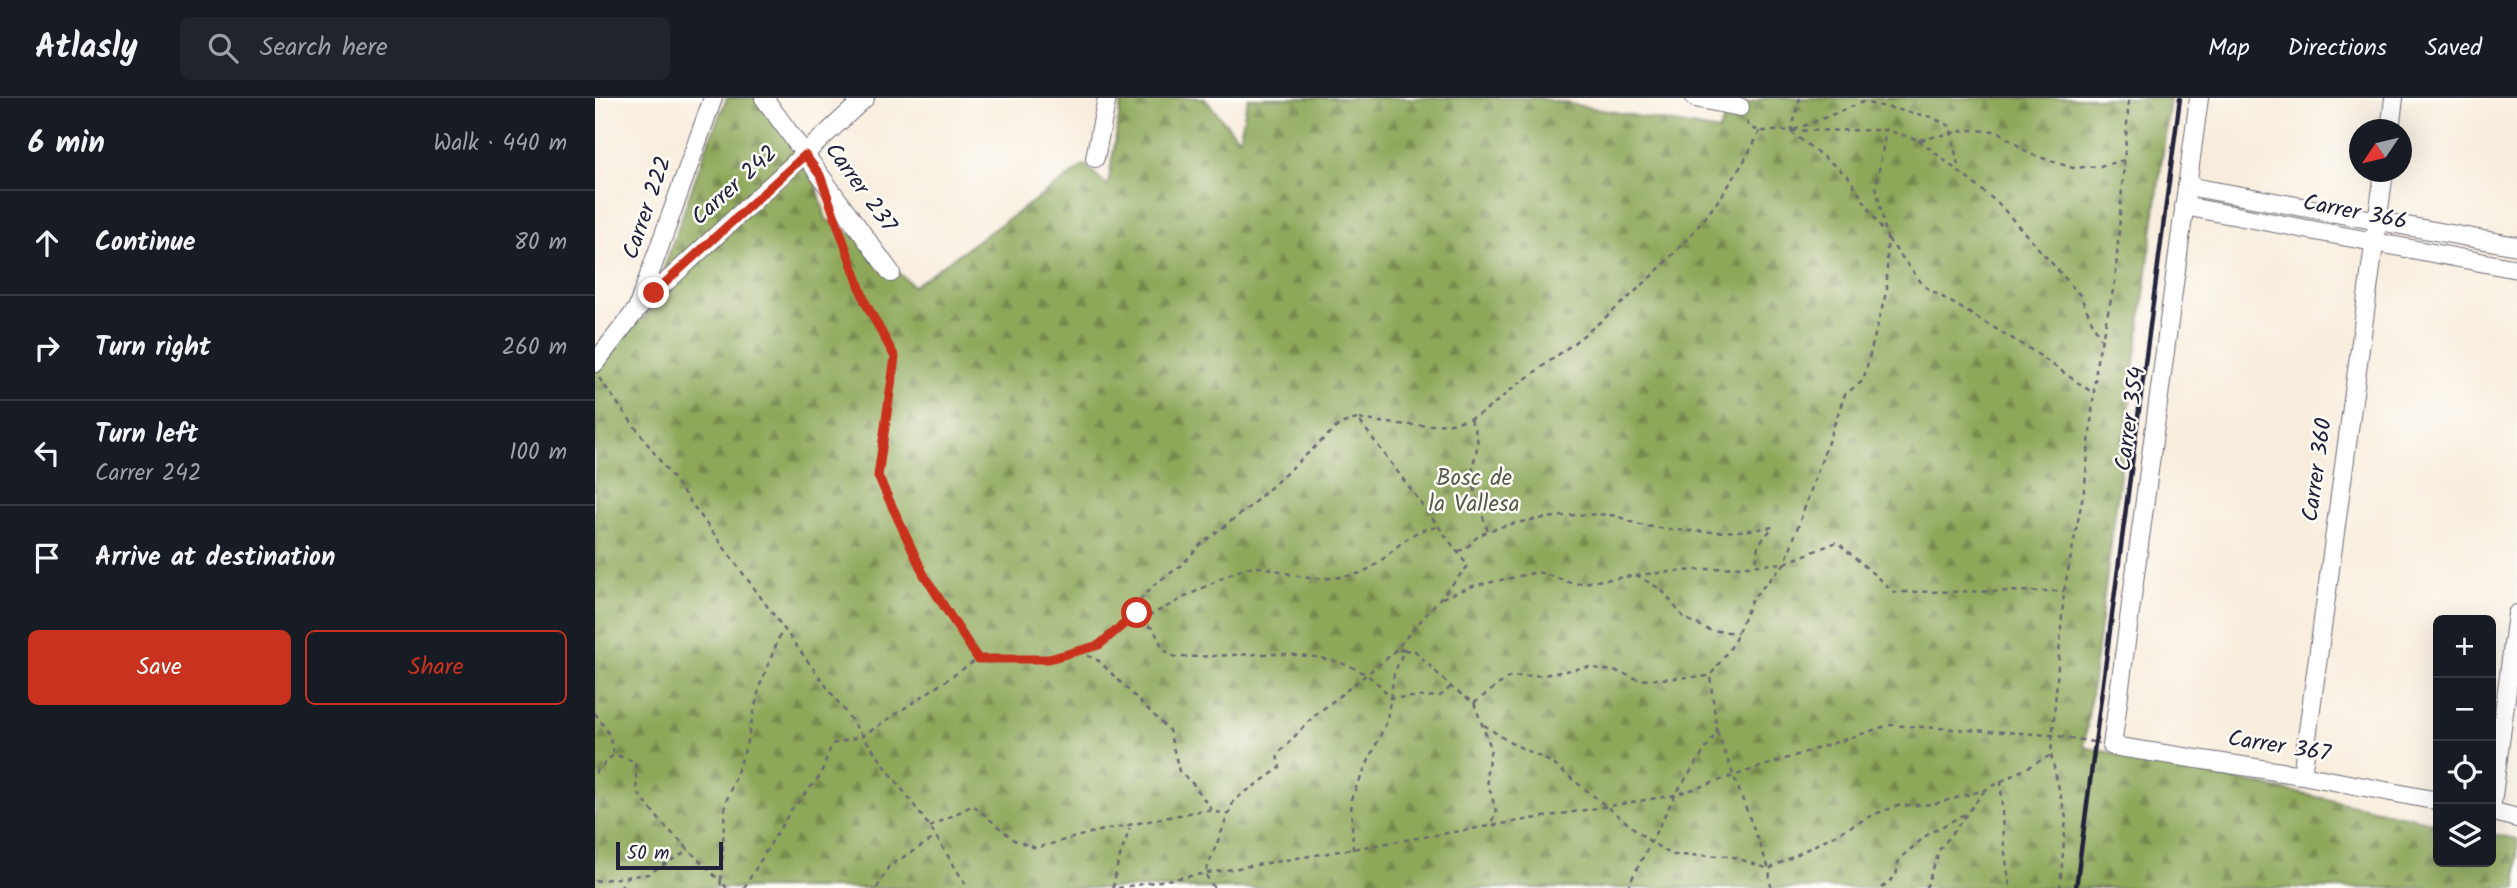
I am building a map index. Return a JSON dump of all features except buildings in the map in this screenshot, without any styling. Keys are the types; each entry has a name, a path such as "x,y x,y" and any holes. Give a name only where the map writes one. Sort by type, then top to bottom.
{"street":[{"name":"Carrer 222","path":"595,363 637,309 713,98"},
{"name":"Carrer 237","path":"764,98 891,273"},
{"name":"Carrer 242","path":"637,309 865,98"},
{"path":"1095,158 1107,98"},
{"path":"1695,98 1740,107"},
{"name":"Carrer 354","path":"2112,746 2199,98"},
{"path":"2391,119 2394,98"},
{"name":"Carrer 360","path":"2302,775 2383,182"},
{"name":"Carrer 366","path":"2187,186 2517,246"},
{"name":"Carrer 366","path":"2184,206 2517,269"},
{"path":"2492,804 2517,614"},
{"name":"Carrer 367","path":"2112,746 2302,775 2433,800"},
{"path":"2496,812 2517,818"}],"path":[{"path":"1791,132 1800,98"},
{"path":"2060,888 2066,818 2051,755 2064,591 2085,485 2101,341 2115,282 2129,98"},
{"path":"1791,132 1863,102 1931,117 1950,126 1959,172"},
{"path":"1740,107 1749,127 1760,131 1886,130 1919,140 1998,203 2080,295 2101,341"},
{"path":"1771,888 1769,869 1717,732 1710,676 1738,633 1752,599 1785,563 1845,394 1863,381 1887,289 1887,238 1876,187 1886,130"},
{"path":"744,888 792,810 820,776 832,744 863,736 978,659 1049,659 1099,645 1137,613 1139,601 1155,584 1182,565 1209,537 1248,508 1340,424 1358,419 1403,426 1470,419 1585,336 1667,262 1741,171 1760,131"},
{"path":"1919,140 1951,133 1998,131 2030,154 2073,168 2101,166 2125,160"},
{"path":"1791,132 1848,176 1887,238 1924,286 2033,351 2094,394"},
{"path":"838,228 865,302 895,357 878,476 924,575 978,659"},
{"path":"595,373 930,827 968,888"},
{"path":"1205,874 1234,800 1280,768 1277,755 1314,717 1396,650 1468,566 1358,419"},
{"path":"1470,419 1478,434 1480,448 1473,463 1473,479 1488,533"},
{"path":"1457,551 1467,549 1479,536 1536,519 1612,515 1642,526 1686,530 1735,533 1773,527 1758,545 1756,566"},
{"path":"1137,613 1148,616 1246,567 1275,567 1303,577 1358,573 1375,565 1408,538 1428,527 1439,528"},
{"path":"1439,600 1473,586 1538,572 1575,584 1636,575 1756,566 1785,563 1837,542 1894,592 2064,591"},
{"path":"1636,575 1663,590 1684,618 1709,629 1738,633"},
{"path":"1128,620 1153,628 1164,650 1175,657 1281,654 1318,658 1369,673 1380,682 1390,698"},
{"path":"720,888 725,806 745,750 761,685 783,628"},
{"path":"1396,650 1415,651 1451,687 1473,703 1491,748 1486,777 1497,814 1487,827"},
{"path":"1353,850 1351,799 1387,721 1394,674 1404,650"},
{"path":"1077,651 1099,661 1169,730 1179,771 1194,785 1213,812"},
{"path":"1473,703 1509,677 1544,675 1587,667 1619,672 1640,680 1710,676"},
{"path":"1390,698 1440,696 1451,687"},
{"path":"595,713 609,734 614,754"},
{"path":"1118,888 1675,795 1889,724 2052,735 2112,746"},
{"path":"1484,725 1509,742 1551,762 1651,842 1672,855 1731,856 1769,869 1857,822 1897,806 1934,804 1985,790 2051,755"},
{"path":"1627,888 1675,795 1717,732"},
{"path":"614,754 635,762 637,792 727,888"},
{"path":"595,773 614,754"},
{"path":"2001,781 2003,839 2010,888"},
{"path":"1926,888 1940,849 1985,790"},
{"path":"930,827 973,805 1014,839 1036,848 1094,832 1130,827 1204,810 1229,814"},
{"path":"1882,888 1896,876 1899,859 1927,835 1968,812"},
{"path":"1113,888 1118,862 1130,827"},
{"path":"877,888 889,866 936,837"},
{"path":"595,881 648,874 689,850"},
{"path":"1205,874 1213,888"},
{"path":"620,888 626,879"}],"green space":[{"name":"Bosc de la Vallesa","path":"727,98 763,98 811,165 826,219 867,244 913,286 1085,165 1108,186 1122,98 1204,98 1239,139 1248,98 1537,98 1719,131 1729,109 1765,98 2170,98 2084,747 2433,822 2433,867 2496,867 2496,835 2517,839 2517,888 595,888 595,365 658,303 664,268 706,148"}],"railway":[{"path":"2076,888 2180,98"}],"route":[{"path":"654,293 805,155 820,175 865,302 895,357 878,476 924,575 978,659 1049,659 1099,645 1137,613"}]}
